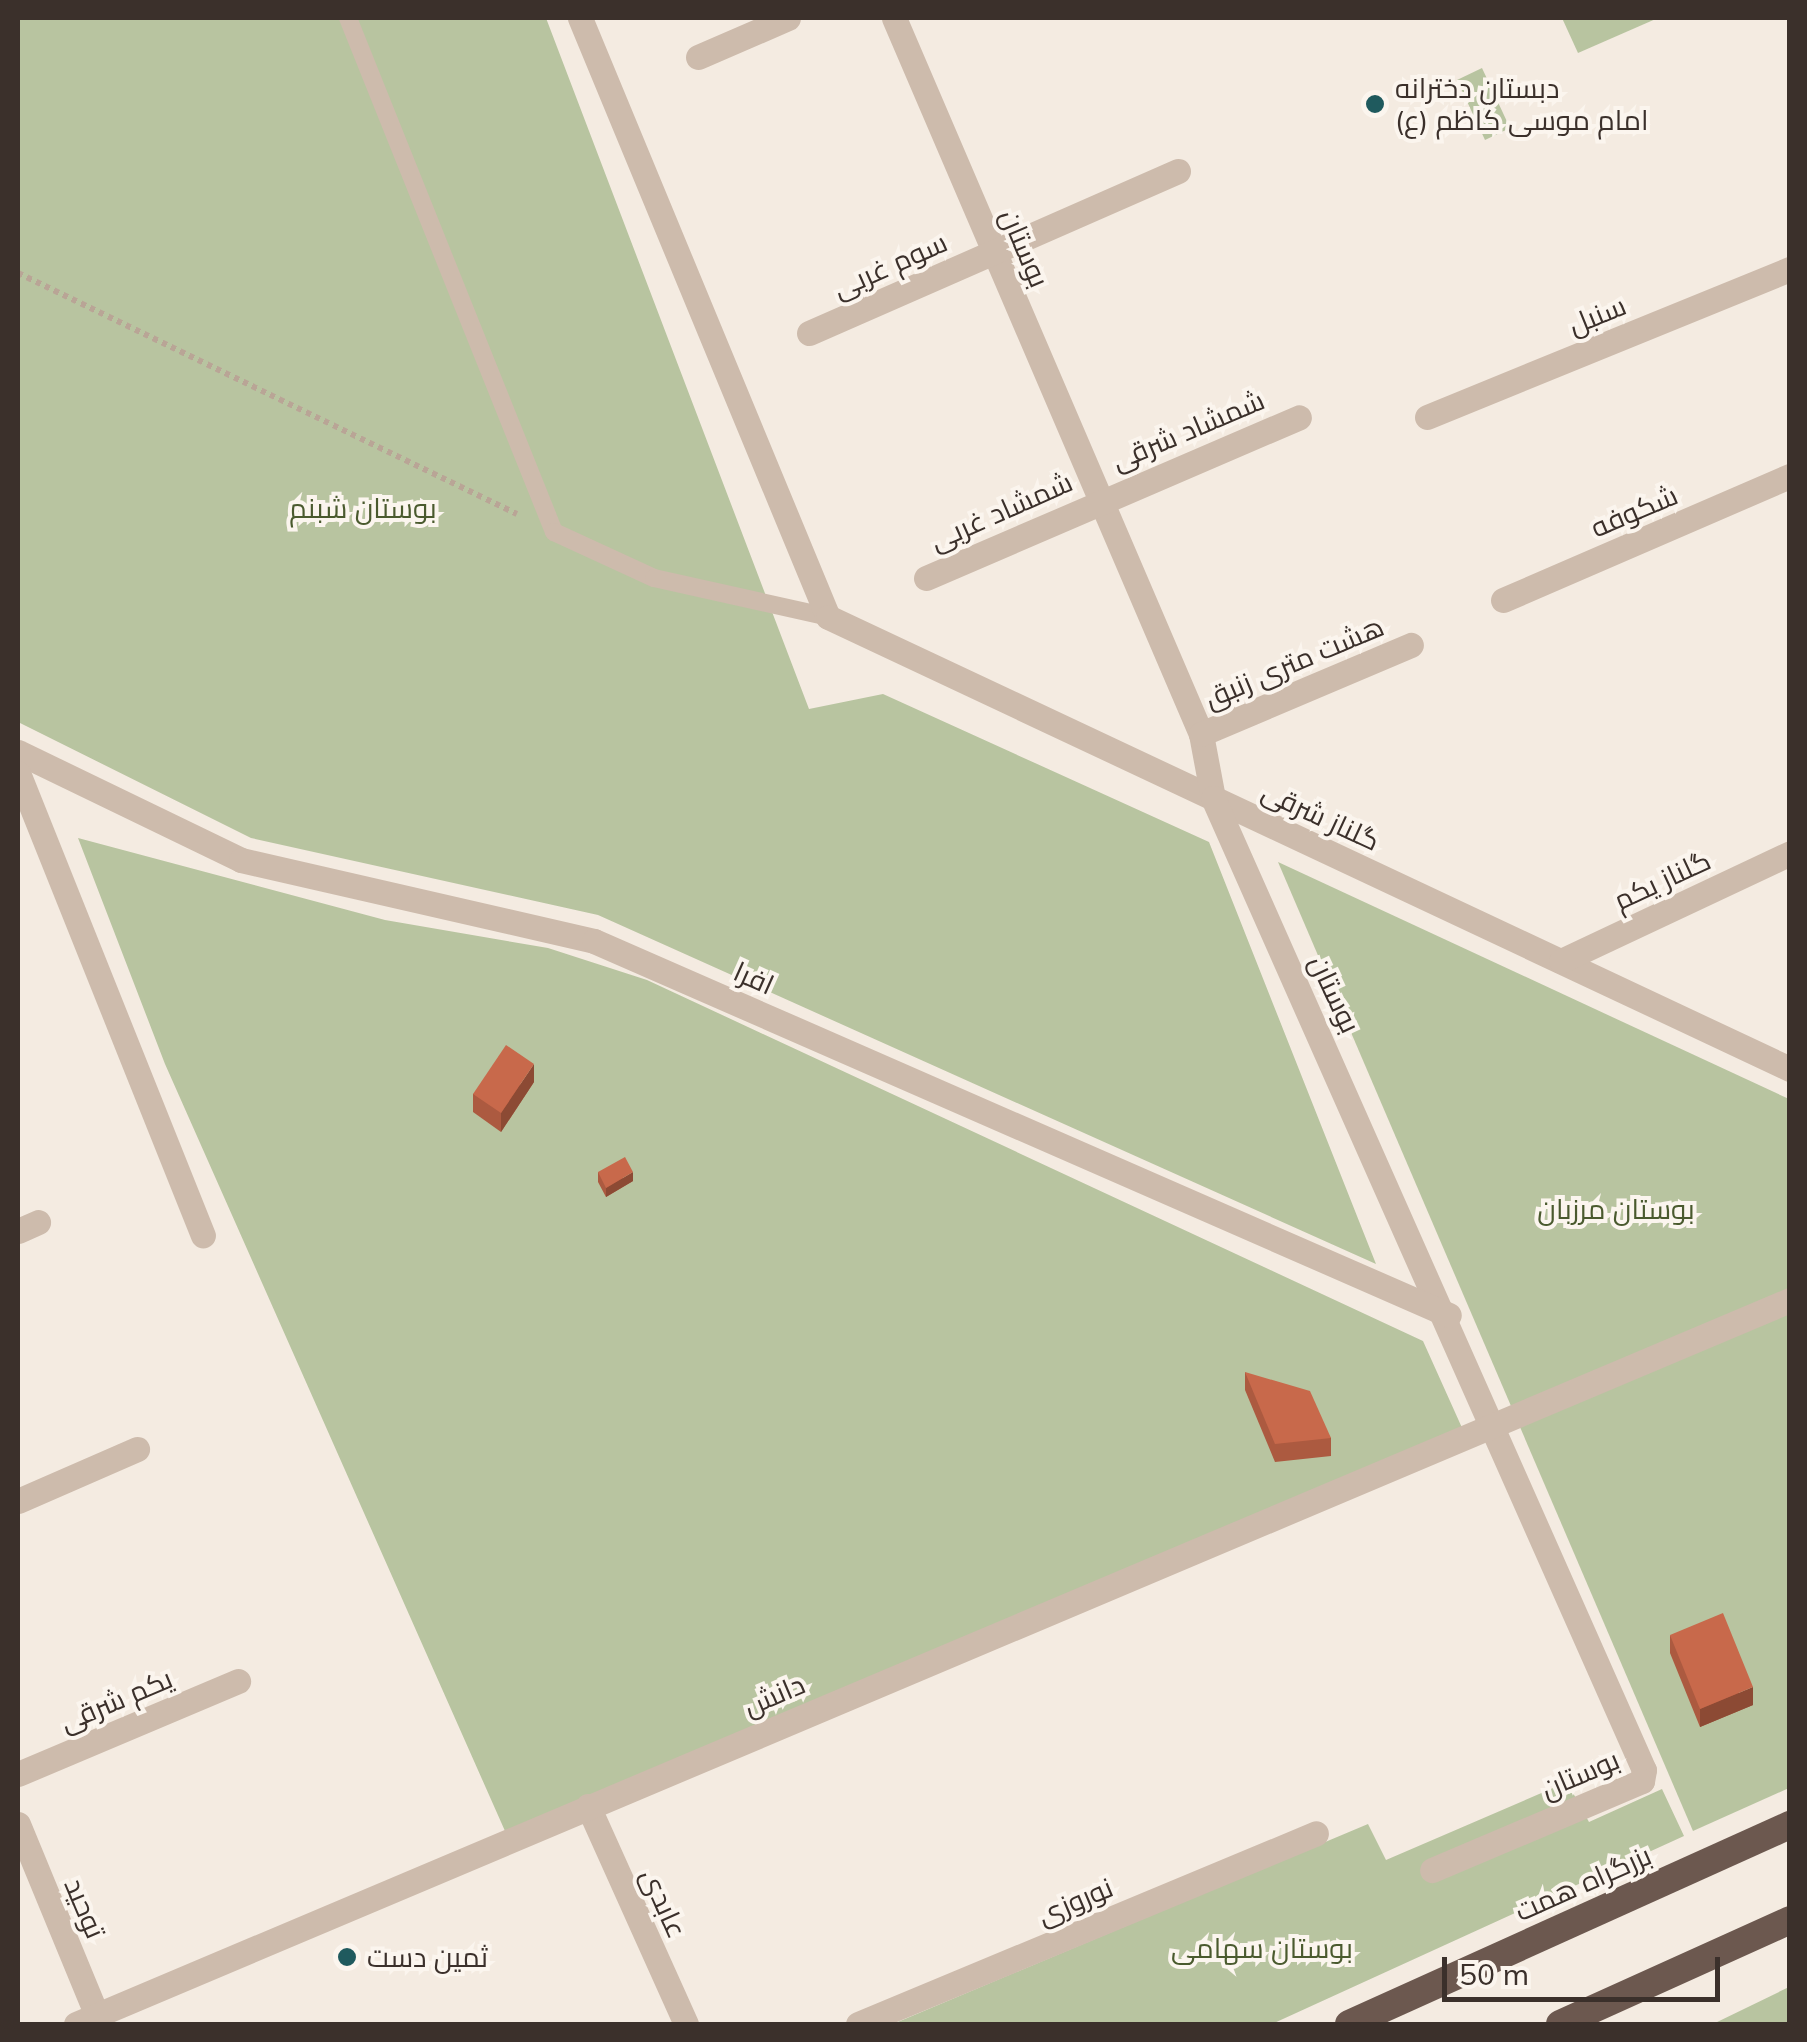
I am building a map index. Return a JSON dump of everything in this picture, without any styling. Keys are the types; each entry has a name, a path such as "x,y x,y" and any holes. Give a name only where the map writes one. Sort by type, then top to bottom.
{"highway":[{"name":"بزرگراه همت","path":"1349,2024 1790,1826"},
{"path":"1560,2024 1790,1920"}],"street":[{"path":"580,18 828,617"},
{"path":"698,57 788,18"},
{"name":"بوستان","path":"894,18 1201,734 1213,798 1450,1315 1644,1776 1432,1870"},
{"name":"سوم غربی","path":"809,334 1178,171"},
{"name":"سنبل","path":"1427,418 1790,269"},
{"name":"شمشاد شرقی","path":"1100,499 1299,417"},
{"name":"شکوفه","path":"1503,600 1790,476"},
{"name":"شمشاد غربی","path":"926,578 1100,499"},
{"name":"گلناز شرقی","path":"828,617 1790,1068"},
{"name":"هشت متری زنبق","path":"1201,734 1411,645"},
{"name":"افرا","path":"18,752 241,860 594,941 1450,1315"},
{"path":"18,773 203,1235"},
{"name":"گلناز یکم","path":"1561,961 1790,853"},
{"name":"دانش","path":"87,2020 1495,1420 1790,1300"},
{"path":"18,1501 137,1448"},
{"name":"یکم شرقی","path":"18,1774 238,1682"},
{"name":"عابدی","path":"588,1806 686,2024"},
{"name":"توحید","path":"18,1824 87,2020"},
{"name":"نوروزی","path":"858,2024 1316,1833"}],"lane":[{"path":"348,18 554,532 654,578 828,617"}],"path":[{"path":"18,273 554,532"}],"green space":[{"name":"بوستان شبنم","path":"18,18 546,18 809,709 883,694 1209,842 1376,1264 598,915 251,838 18,722"},
{"path":"1562,18 1658,18 1578,53"},
{"path":"1482,68 1510,128 1485,140 1457,80"},
{"path":"78,838 385,920 548,948 647,980 1423,1341 1463,1430 505,1831 165,1064"},
{"name":"بوستان مرزبان","path":"1278,862 1789,1099 1789,1788 1693,1831"},
{"name":"بوستان سهامی","path":"1567,1782 1589,1822 1662,1789 1684,1836 1272,2024 893,2024 1368,1824 1386,1860"},
{"path":"1789,1987 1789,2024 1713,2024"}],"building":[{"path":"506,1045 534,1064 501,1113 473,1094"},
{"path":"625,1157 633,1172 606,1188 598,1172"},
{"path":"1245,1372 1310,1391 1331,1438 1275,1444"},
{"path":"1723,1613 1753,1687 1700,1709 1670,1635"}],"place":[{"name":"دبستان دخترانه امام موسی کاظم (ع)","path":"1375,104"},
{"name":"ثمین دست","path":"347,1957"}]}
